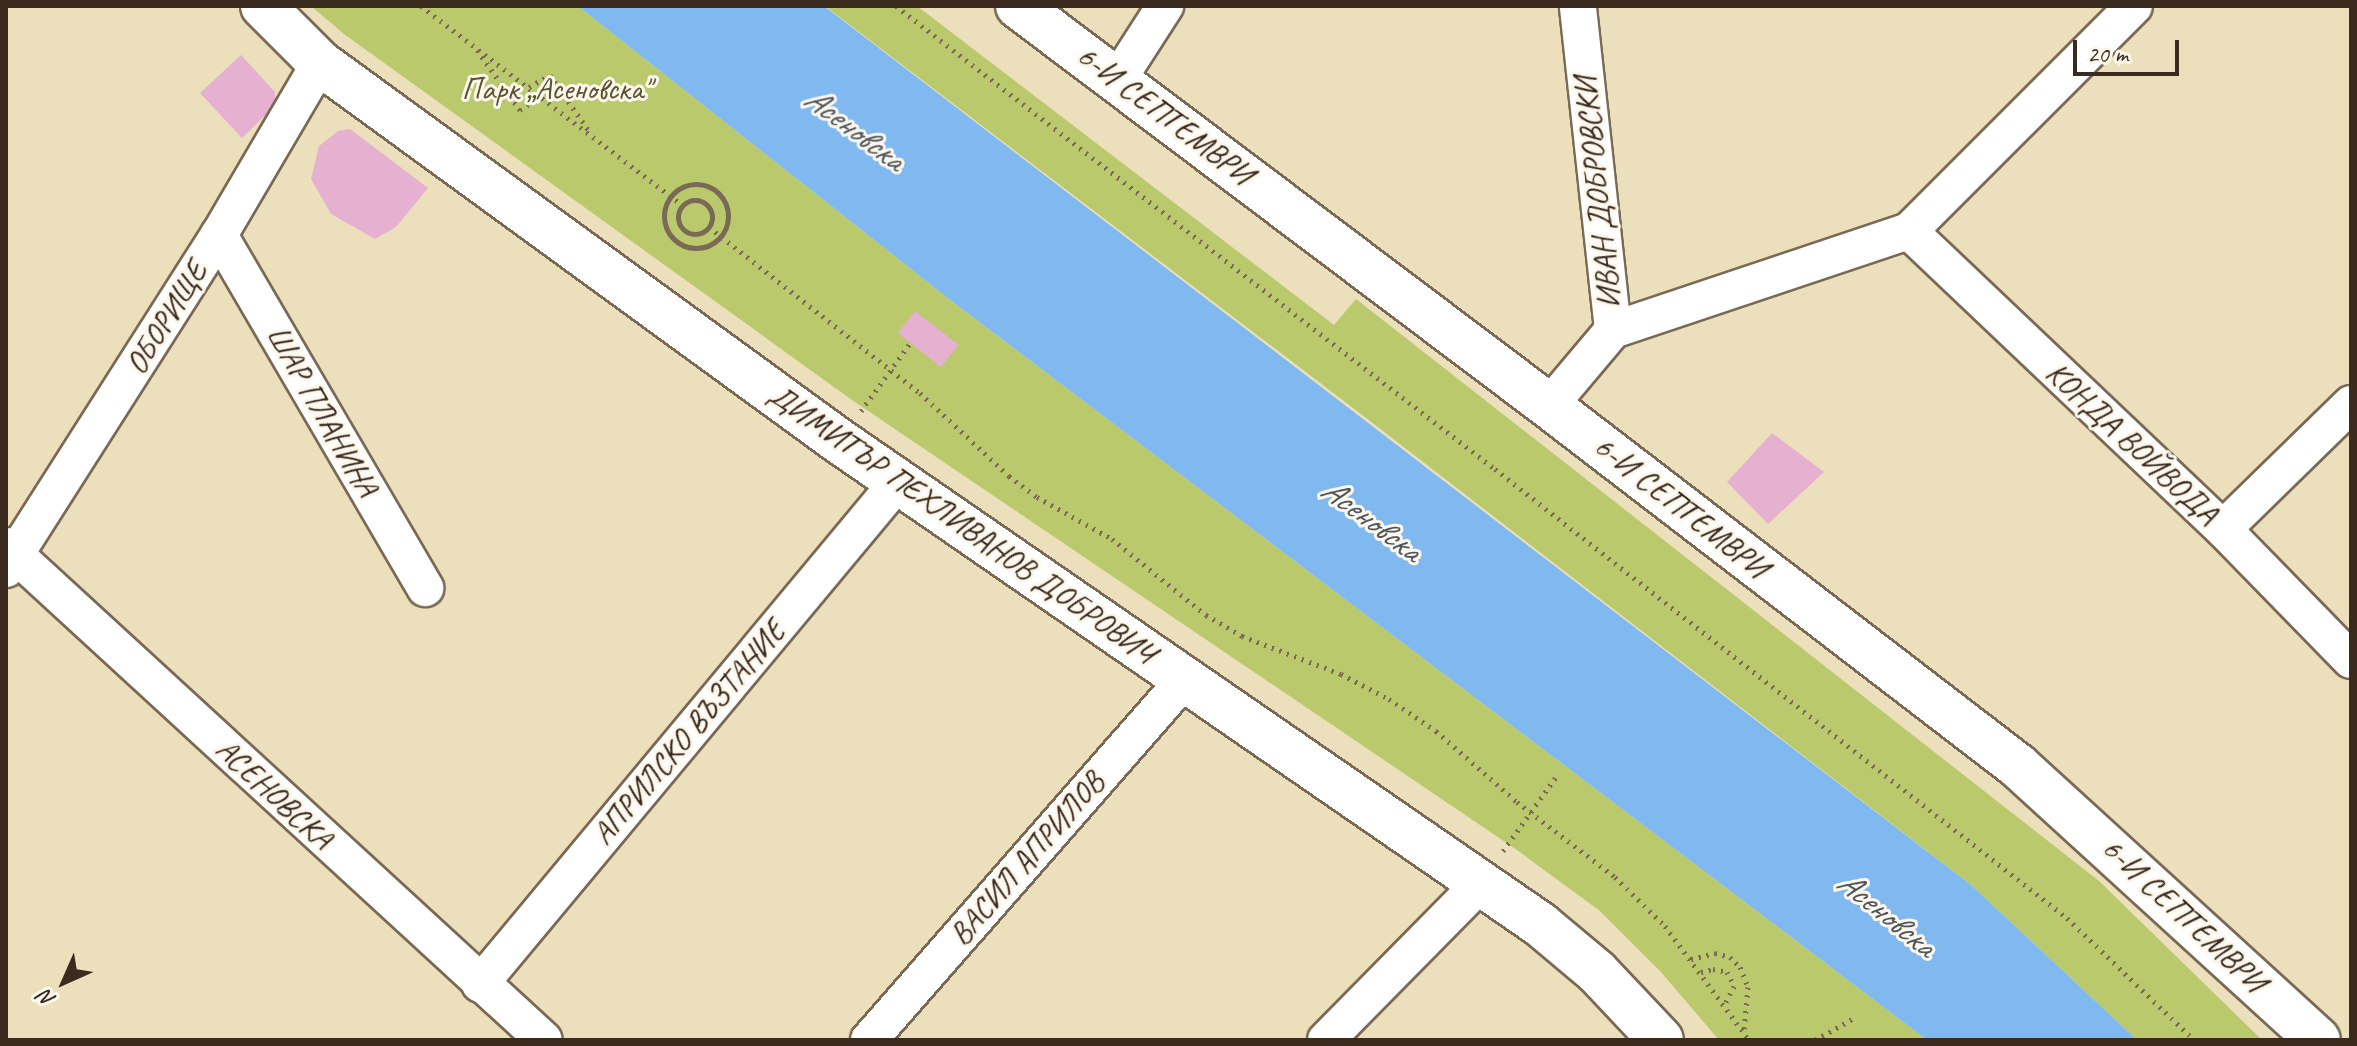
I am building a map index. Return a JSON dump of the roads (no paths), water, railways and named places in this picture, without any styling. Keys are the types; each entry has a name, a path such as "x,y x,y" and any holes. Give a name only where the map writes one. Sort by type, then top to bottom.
{"main road":[{"name":"ДИМИТЪР ПЕХЛИВАНОВ ДОБРОВИЧ","path":"263,6 320,63 897,483 1482,882 1597,972 1661,1040"},
{"name":"6-И СЕПТЕМВРИ","path":"1018,6 1549,406 2018,766 2318,1040"}],"street":[{"path":"1118,79 1165,6"},
{"name":"ИВАН ДОБРОВСКИ","path":"1549,406 1613,330 1578,6"},
{"path":"1613,330 1909,231 2134,6"},
{"name":"ОБОРИЩЕ","path":"9,557 219,235 320,63"},
{"name":"КОНДА ВОЙВОДА","path":"1909,231 2223,529 2351,660"},
{"name":"ШАР ПЛАНИНА","path":"219,235 425,588"},
{"path":"2223,529 2351,404"},
{"name":"АПРИЛСКО ВЪЗТАНИЕ","path":"480,984 897,483"},
{"name":"АСЕНОВСКА","path":"9,557 544,1040"},
{"name":"ВАСИЛ АПРИЛОВ","path":"869,1040 1185,679"},
{"path":"1326,1040 1482,882"}],"water":[{"name":"Асеновска","path":"578,6 824,6 1971,885 2137,1040 1927,1040 949,299"}],"park label":[{"name":"Парк „Асеновска\"","path":"556,89"}]}
